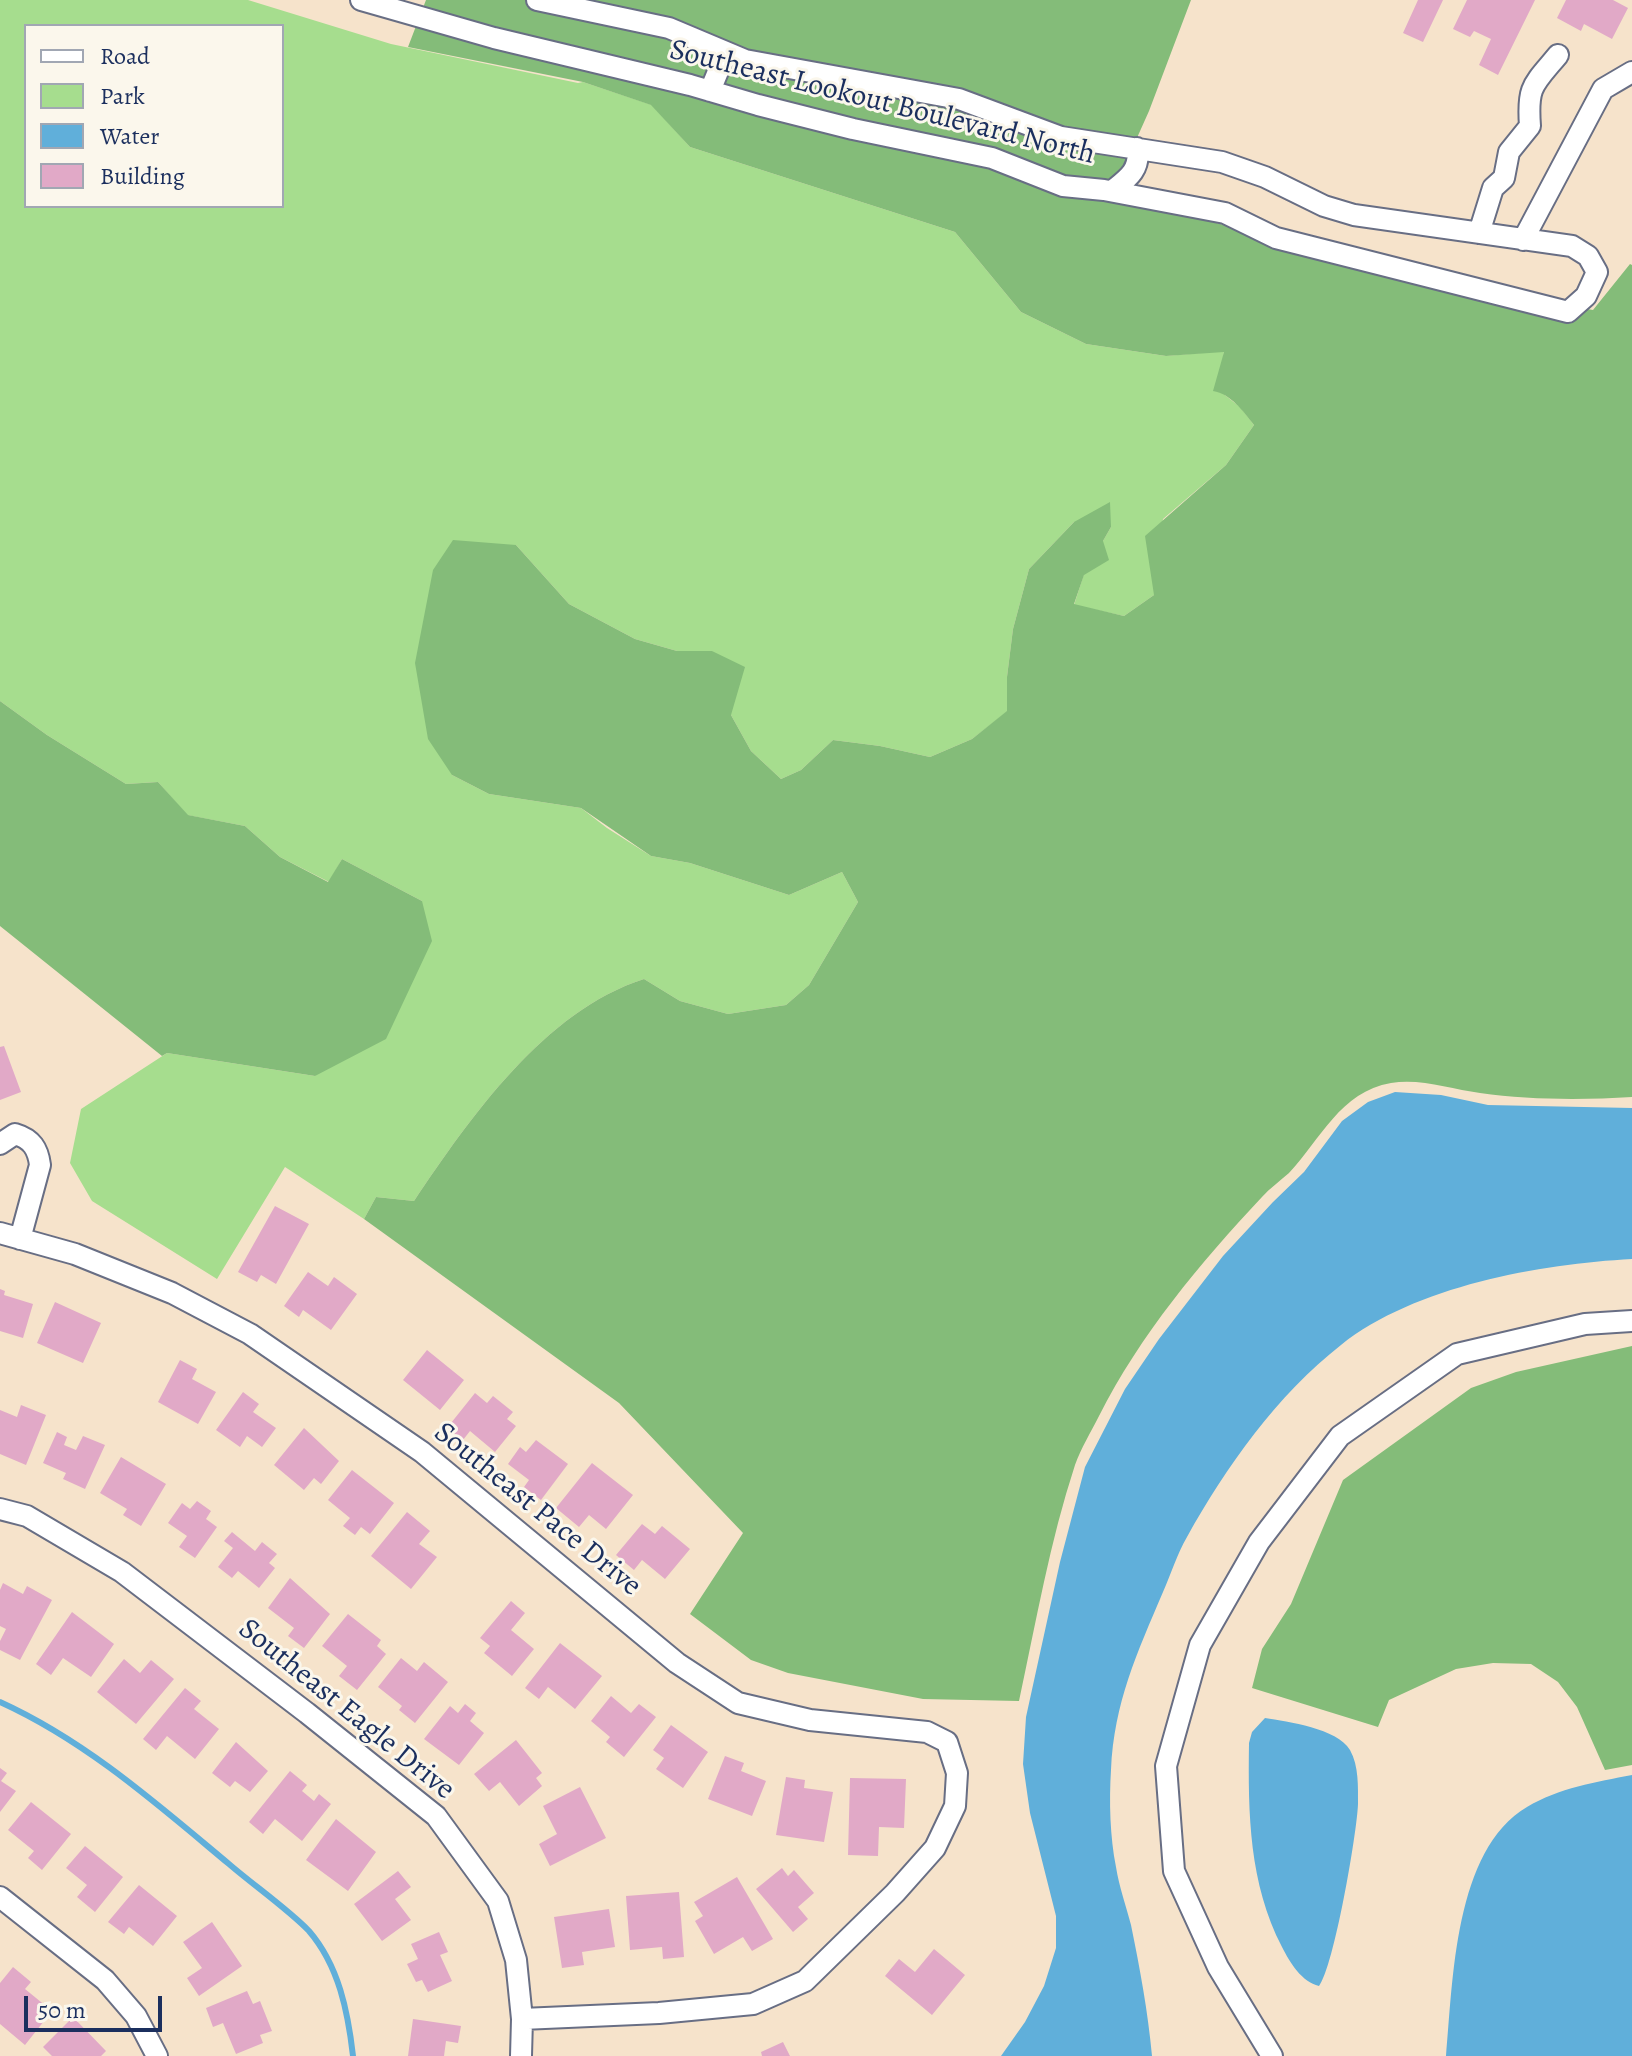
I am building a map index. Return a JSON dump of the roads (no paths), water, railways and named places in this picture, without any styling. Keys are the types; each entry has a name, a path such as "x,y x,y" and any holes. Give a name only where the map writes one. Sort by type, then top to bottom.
{"street":[{"name":"Southeast Lookout Boulevard North","path":"361,0 419,9 853,129 992,158 1063,186 1112,191 1225,213 1276,238 1568,312 1586,296 1597,272 1588,256 1572,246 1354,215 1324,206 1265,177 1222,162 1061,137 959,99 745,60 669,28 537,0"},
{"path":"710,91 726,52"},
{"path":"1479,233 1493,188 1504,178 1509,152 1530,126 1528,99 1534,83 1558,55"},
{"path":"1523,240 1603,89 1632,72"},
{"path":"1112,191 1132,175 1139,160 1137,148"},
{"path":"0,1144 15,1134 22,1136 34,1145 40,1165 10,1236"},
{"name":"Southeast Pace Drive","path":"10,1236 75,1254 172,1293 250,1334 422,1452 677,1663 738,1703 810,1720 927,1732 947,1742 957,1773 955,1806 935,1848 895,1893 805,1981 753,2004 659,2013 522,2019"},
{"path":"1272,2056 1218,1967 1174,1871 1166,1766 1200,1645 1259,1542 1340,1436 1457,1354 1585,1324 1632,1321"},
{"name":"Southeast Eagle Drive","path":"0,1509 27,1516 122,1572 436,1816 498,1901 516,1960 522,2019 521,2056"},
{"path":"0,1897 105,1980 136,2016 157,2056"}],"water":[{"path":"1395,1092 1441,1095 1488,1105 1632,1108 1632,1259 1519,1273 1441,1293 1405,1307 1341,1345 1274,1409 1219,1484 1180,1550 1136,1657 1117,1722 1110,1782 1112,1844 1138,1958 1152,2056 1001,2056 1025,2022 1044,1986 1056,1948 1056,1916 1030,1813 1023,1764 1026,1717 1060,1562 1085,1467 1125,1389 1223,1256 1304,1172 1342,1121 1368,1102"},
{"path":"1265,1718 1311,1727 1334,1736 1350,1750 1356,1770 1357,1819 1349,1869 1338,1928 1319,1986 1302,1976 1285,1953 1271,1923 1257,1873 1250,1822 1249,1743 1252,1732"},
{"path":"1632,1775 1632,2056 1446,2056 1455,1956 1471,1885 1485,1854 1503,1827 1539,1800 1578,1786"}],"waterway":[{"path":"0,1702 62,1735 120,1775 309,1931 335,1974 353,2056"}]}
